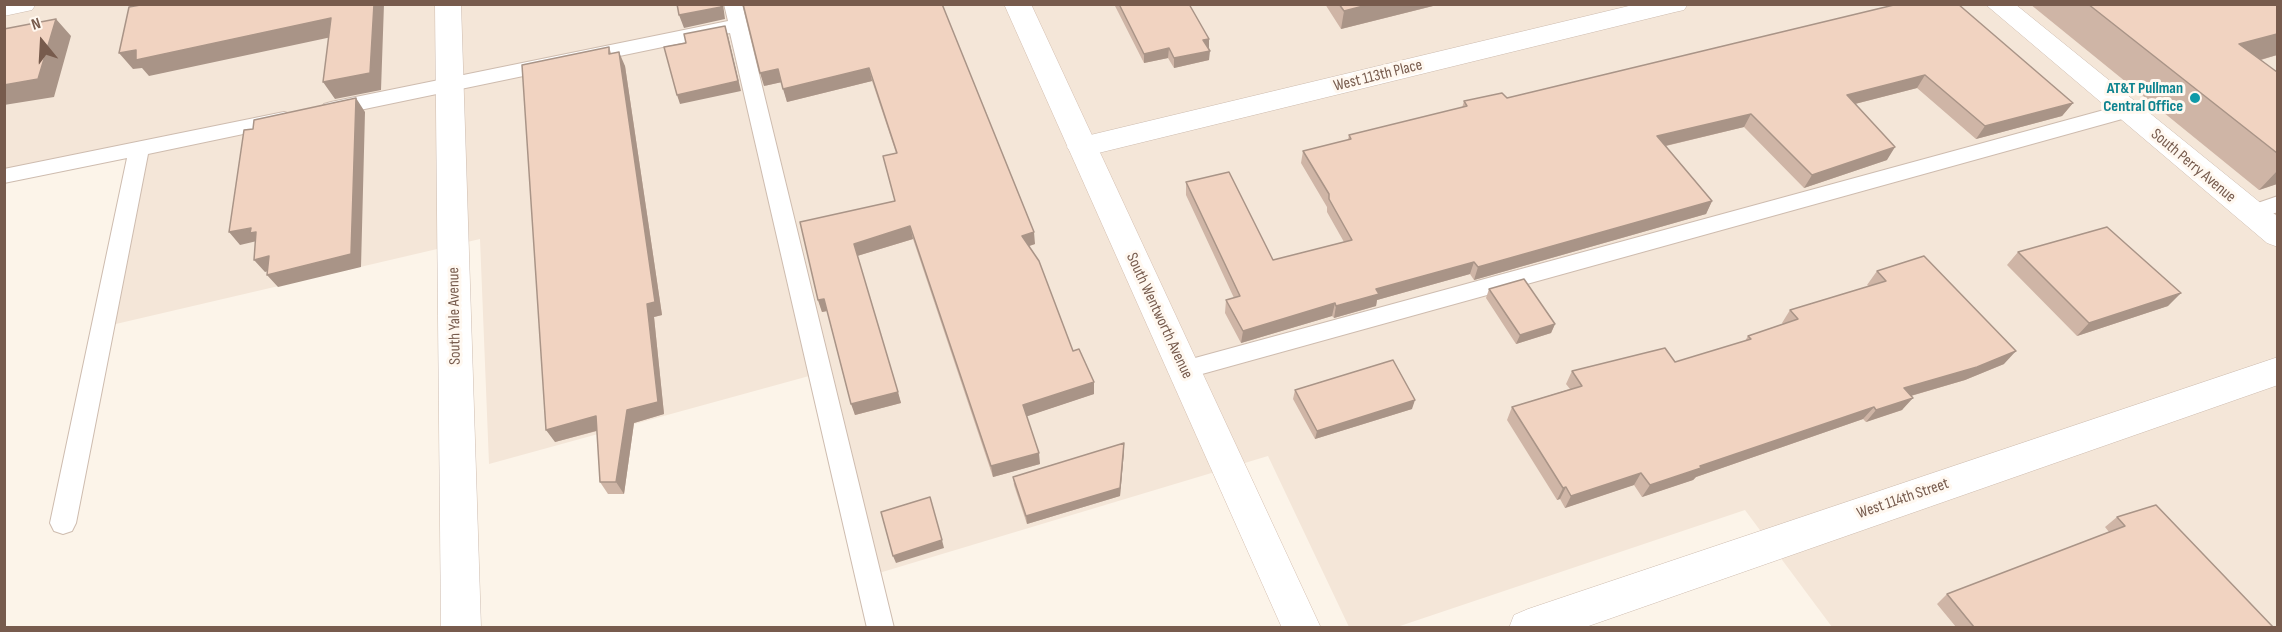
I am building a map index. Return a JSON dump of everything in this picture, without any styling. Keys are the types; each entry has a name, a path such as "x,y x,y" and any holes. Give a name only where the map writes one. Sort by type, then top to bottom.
{"street":[{"path":"4,8 23,4"},
{"name":"South Yale Avenue","path":"448,4 461,627"},
{"name":"South Wentworth Avenue","path":"1017,4 1302,627"},
{"name":"West 113th Place","path":"1082,147 1675,4"},
{"name":"South Perry Avenue","path":"1998,4 2277,236"},
{"name":"West 114th Street","path":"1528,627 2277,371"}],"lane":[{"path":"4,176 450,85 735,15 881,627"},
{"path":"1184,370 2127,111"},
{"path":"63,523 139,148"},
{"path":"2250,213 2277,204"}],"shaded area":[{"path":"5,5 2277,5 2277,627 1832,627 1745,510 1397,627 1349,627 1268,456 869,576 820,373 489,464 480,239 103,327 139,149 5,176"}],"building":[{"path":"146,4 374,4 370,73 323,82 331,18 136,60 136,50 119,53 129,7"},
{"path":"677,4 721,4 721,7 679,15"},
{"path":"743,4 942,4 1034,232 1022,236 1039,261 1073,351 1079,349 1094,382 1023,405 1039,453 991,466 910,226 854,244 898,392 851,404 824,299 818,300 800,222 895,201 883,156 897,153 869,68 783,89 778,69 760,73"},
{"path":"1119,4 1189,4 1209,39 1203,40 1210,51 1174,58 1169,48 1144,54"},
{"path":"1339,4 1371,4 1344,11"},
{"path":"1898,4 1958,4 2073,103 1985,126 1925,75 1847,95 1895,147 1812,175 1751,114 1657,136 1712,201 1478,267 1474,262 1376,289 1379,294 1336,306 1335,303 1243,331 1226,300 1240,296 1186,182 1229,172 1273,260 1352,240 1329,199 1329,194 1303,151 1351,139 1349,135 1467,106 1464,101 1502,93 1507,98"},
{"path":"2088,4 2277,4 2277,34 2239,44 2277,72 2277,153"},
{"path":"56,19 38,79 4,85 4,29"},
{"path":"725,26 738,81 677,95 664,47 686,43 684,34"},
{"path":"609,47 609,54 619,52 655,302 647,304 658,402 627,410 616,482 600,482 596,416 546,430 522,65"},
{"path":"356,98 351,254 267,275 269,256 254,260 256,232 250,233 251,228 229,232 244,130 253,129 254,120"},
{"path":"2107,227 2181,293 2089,323 2018,252"},
{"path":"1924,256 2016,351 1977,367 1904,388 1913,398 1876,410 1874,407 1650,485 1641,473 1571,496 1566,487 1563,488 1512,407 1582,386 1572,371 1665,348 1675,362 1751,339 1748,336 1798,319 1790,310 1886,281 1877,271"},
{"path":"1524,279 1555,324 1520,335 1489,289"},
{"path":"1393,360 1415,400 1317,431 1295,390"},
{"path":"1124,443 1120,488 1026,516 1013,477"},
{"path":"930,497 942,540 893,556 881,512"},
{"path":"2156,505 2273,627 1974,627 1947,594 2125,526 2117,517"}],"place":[{"name":"AT&T Pullman Central Office","path":"2195,98"}]}
